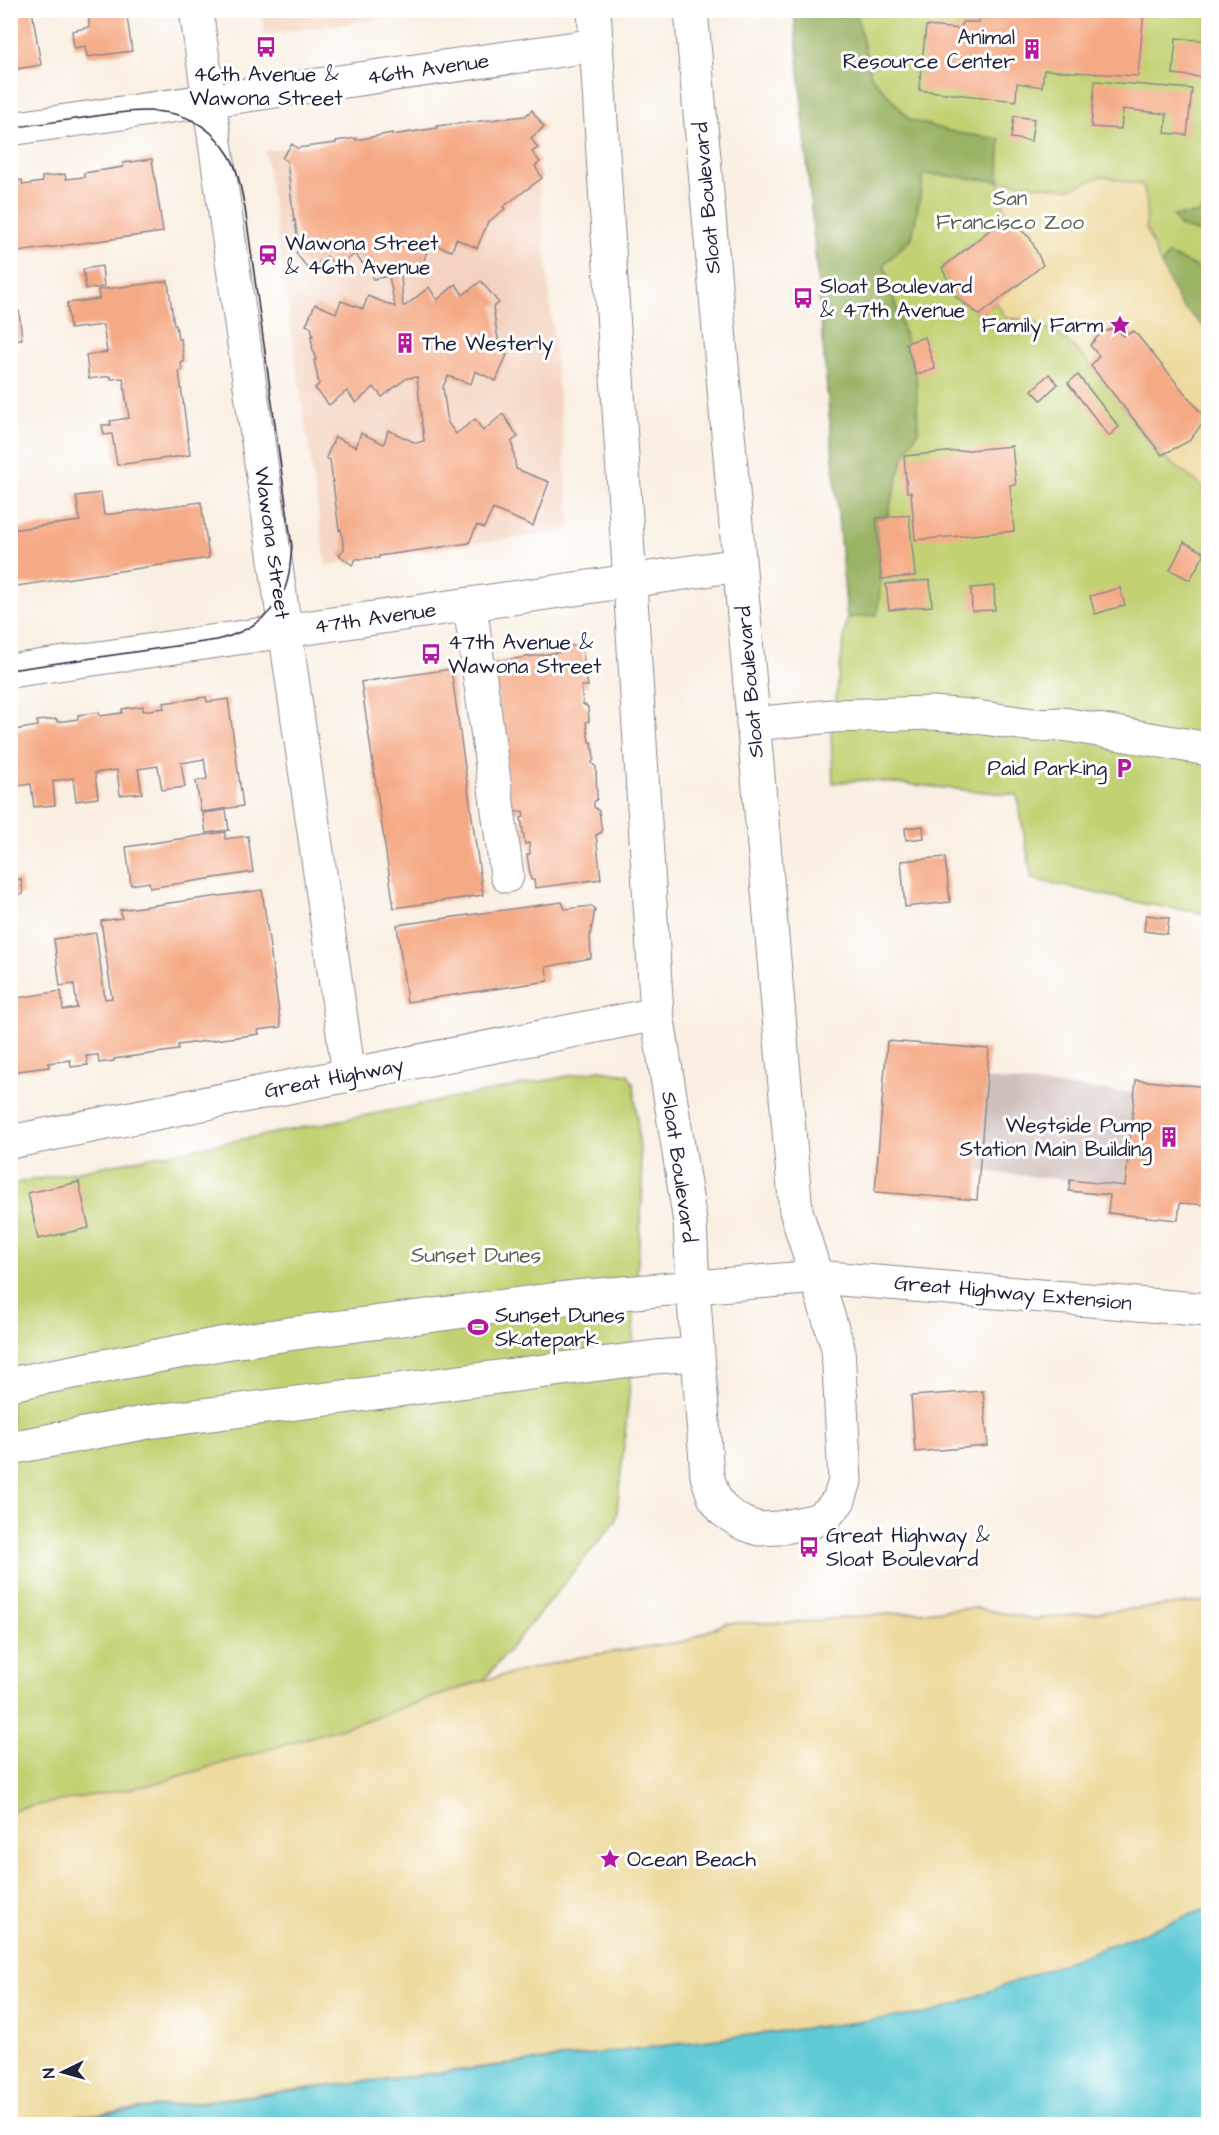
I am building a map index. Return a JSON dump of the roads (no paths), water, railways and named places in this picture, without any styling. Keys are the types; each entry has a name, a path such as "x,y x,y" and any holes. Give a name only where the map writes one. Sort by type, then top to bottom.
{"street":[{"name":"Wawona Street","path":"196,10 349,1075"},
{"name":"Sloat Boulevard","path":"594,10 657,1014 690,1222 697,1354 707,1476 714,1497 724,1511 742,1523 759,1528 779,1528 813,1521 827,1514 839,1500 845,1481 837,1348 796,1211 691,10"},
{"name":"46th Avenue","path":"10,129 597,45"},
{"name":"47th Avenue","path":"10,671 739,565"},
{"path":"470,605 507,876"},
{"path":"753,724 832,716 932,713 1033,725 1063,724 1209,749"},
{"name":"Great Highway","path":"10,1142 657,1014"},
{"path":"10,1384 225,1342 488,1307 817,1277"},
{"name":"Great Highway Extension","path":"817,1277 1209,1310"},
{"path":"10,1448 148,1422 654,1357 697,1354"}],"water":[{"path":"1208,1908 1208,2124 22,2124 932,2013"}],"tram line":[{"path":"10,128 129,112 167,112 201,125 215,137 229,155 237,174 245,208 292,547 287,583 277,603 263,618 237,633 217,640 10,670"}],"place":[{"name":"46th Avenue & Wawona Street","path":"266,47"},
{"name":"Animal Resource Center","path":"1032,49"},
{"name":"Wawona Street & 46th Avenue","path":"268,255"},
{"name":"Sloat Boulevard & 47th Avenue","path":"803,298"},
{"name":"Family Farm","path":"1120,325"},
{"name":"The Westerly","path":"405,343"},
{"name":"47th Avenue & Wawona Street","path":"431,654"},
{"name":"Paid Parking","path":"1124,768"},
{"name":"Westside Pump Station Main Building","path":"1169,1137"},
{"name":"Sunset Dunes Skatepark","path":"478,1327"},
{"name":"Great Highway & Sloat Boulevard","path":"809,1547"},
{"name":"Ocean Beach","path":"610,1859"}],"park label":[{"name":"San Francisco Zoo","path":"1010,210"},
{"name":"Sunset Dunes","path":"476,1255"}]}
